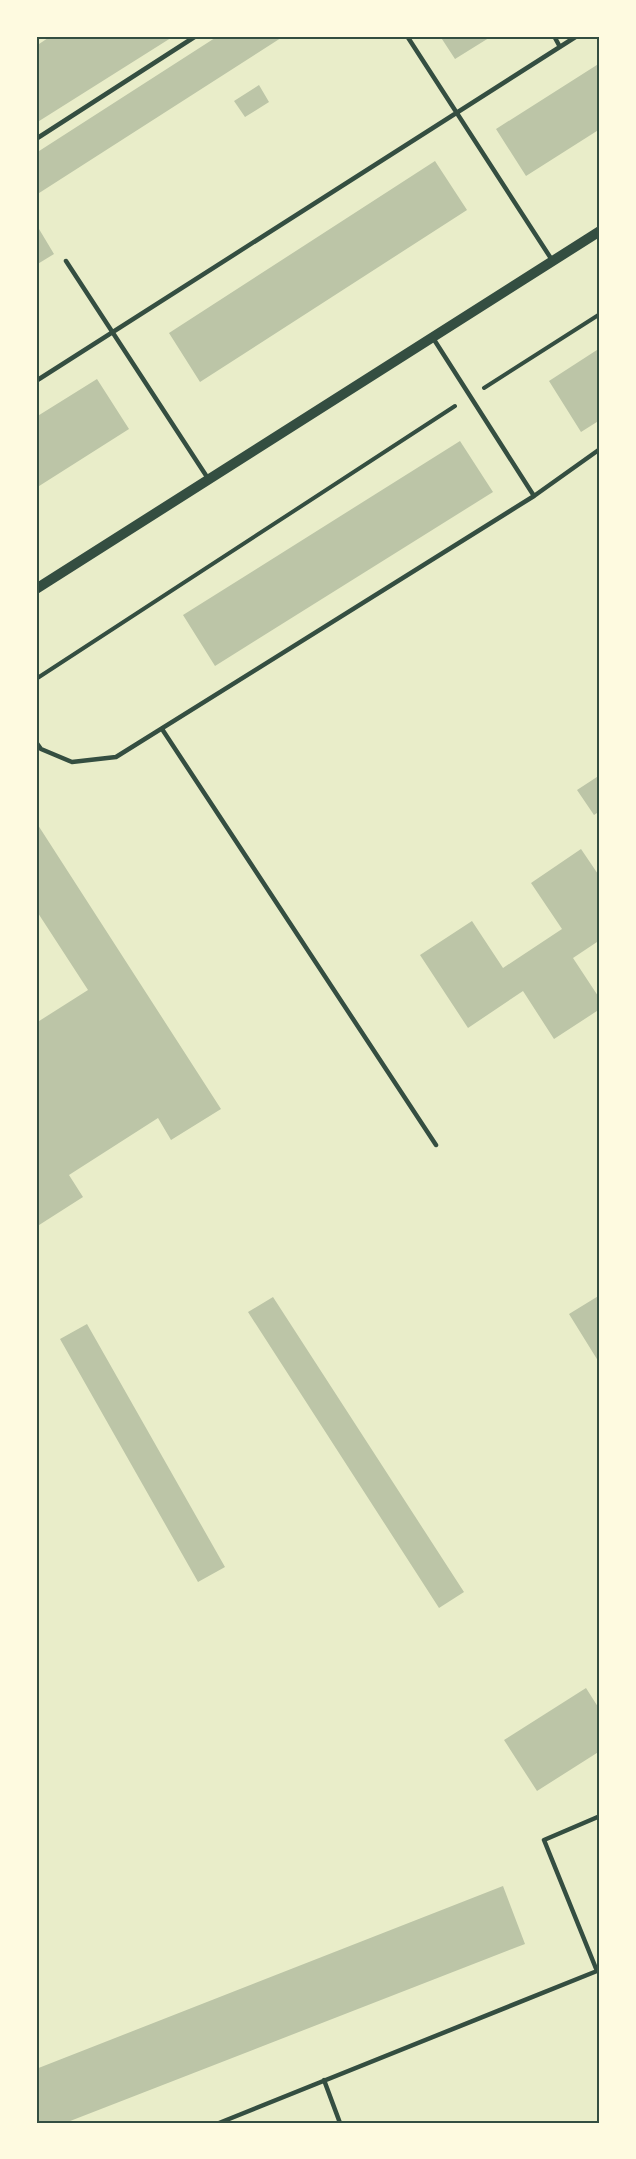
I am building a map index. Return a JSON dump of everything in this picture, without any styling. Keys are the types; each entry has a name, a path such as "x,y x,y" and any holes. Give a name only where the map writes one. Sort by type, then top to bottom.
{"street":[{"path":"36,589 600,231"}],"lane":[{"path":"36,139 196,36"},
{"path":"407,36 553,262"},
{"path":"554,36 560,47"},
{"path":"36,381 577,36"},
{"path":"66,261 209,480"},
{"path":"433,338 534,496"},
{"path":"36,742 40,749 72,762 116,757 534,496 600,449"},
{"path":"162,729 436,1145"},
{"path":"600,1816 544,1840 600,1979"},
{"path":"219,2123 597,1971"},
{"path":"324,2080 340,2123"}],"path":[{"path":"36,679 600,314"}],"building":[{"path":"51,36 174,36 36,123 36,46"},
{"path":"218,36 284,36 36,195 36,153"},
{"path":"440,36 492,36 455,59"},
{"path":"600,63 600,129 526,176 496,129"},
{"path":"259,85 269,102 245,117 234,101"},
{"path":"435,161 467,210 200,382 169,333"},
{"path":"39,229 54,254 36,265 36,231"},
{"path":"600,348 600,420 581,432 549,381"},
{"path":"97,379 129,429 36,488 36,417"},
{"path":"460,441 493,492 215,666 183,615"},
{"path":"600,775 600,811 594,815 577,790"},
{"path":"36,822 221,1109 171,1140 158,1118 69,1175 83,1197 36,1227 36,1023 88,990 36,910"},
{"path":"581,849 600,877 600,940 573,958 600,999 600,1009 554,1039 523,991 468,1028 420,955 472,921 503,968 562,929 531,883"},
{"path":"600,1295 600,1364 569,1314"},
{"path":"273,1297 464,1592 439,1608 248,1312"},
{"path":"87,1324 225,1567 198,1582 60,1339"},
{"path":"586,1688 600,1710 600,1751 537,1791 504,1740"},
{"path":"503,1886 525,1944 65,2123 36,2123 36,2069"}]}
